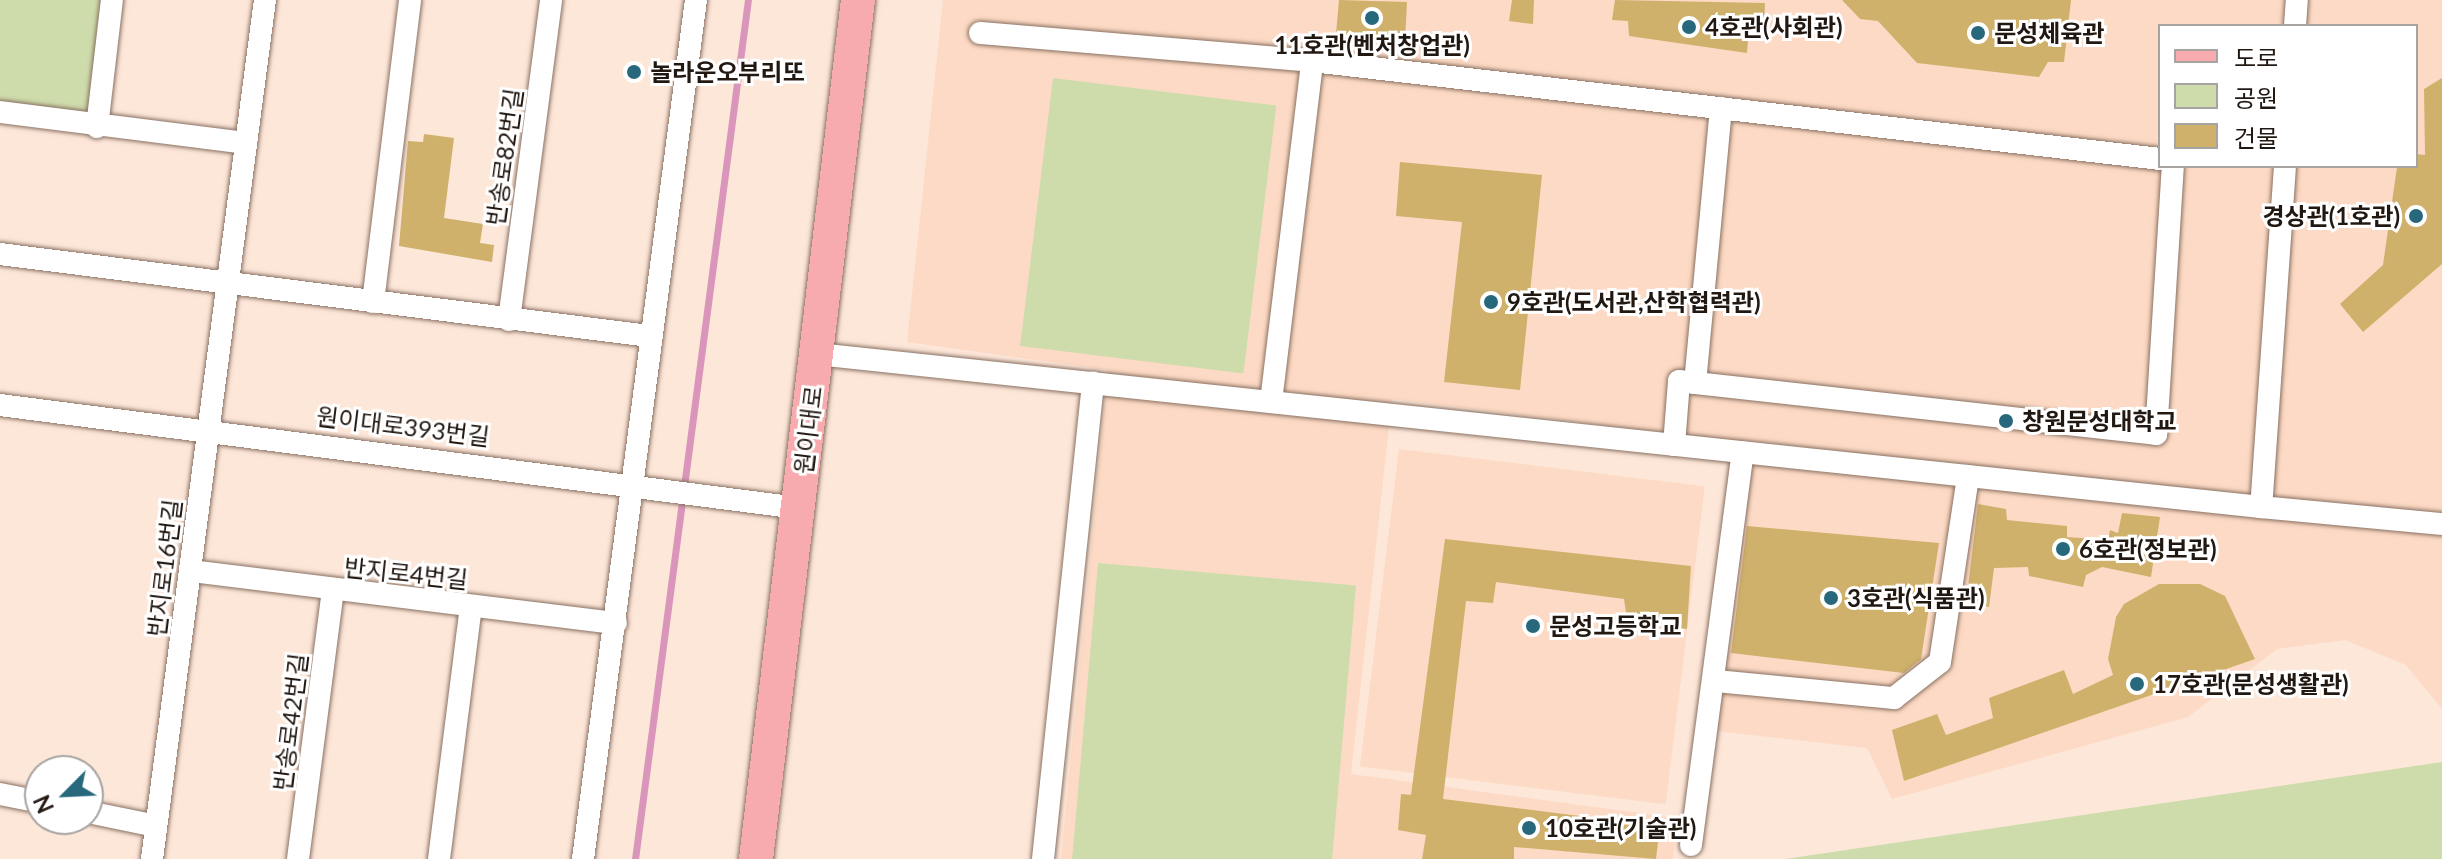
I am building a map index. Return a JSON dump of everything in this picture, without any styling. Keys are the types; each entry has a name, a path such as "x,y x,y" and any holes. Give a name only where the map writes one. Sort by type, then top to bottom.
{"main road":[{"name":"원이대로","path":"756,859 858,0"}],"street":[{"path":"97,127 112,0"},
{"name":"반지로16번길","path":"152,859 265,0"},
{"path":"373,302 410,0"},
{"name":"반송로82번길","path":"509,320 551,0"},
{"path":"583,859 616,623 649,336 696,0"},
{"path":"2295,24 2297,0"},
{"path":"980,33 1312,61 2158,159"},
{"path":"1271,402 1312,61"},
{"path":"1695,383 1721,108"},
{"path":"0,112 97,127 246,143"},
{"path":"1674,445 1679,381 2156,434 2173,168"},
{"path":"2261,507 2285,168"},
{"path":"0,254 649,336"},
{"path":"817,354 2442,524"},
{"path":"1043,859 1093,383"},
{"name":"원이대로393번길","path":"0,405 208,427 631,481 798,508"},
{"path":"1691,845 1716,681 1743,452"},
{"path":"1716,681 1894,698 1940,662 1968,476"},
{"name":"반지로4번길","path":"191,571 333,591 616,623"},
{"name":"반송로42번길","path":"298,859 333,591"},
{"path":"439,859 471,607"},
{"path":"0,794 24,799"},
{"path":"104,815 156,826"}],"shaded area":[{"name":"창원문성대학교","path":"943,0 2442,0 2442,709 2406,665 2345,640 2277,649 2188,717 1892,799 1867,748 1698,729 1731,441 1392,399 1351,774 1676,818 1673,859 1061,859 1108,370 907,342"},
{"name":"문성고등학교","path":"1399,449 1705,487 1666,804 1360,767"}],"green space":[{"path":"0,0 106,0 93,117 0,105"},
{"path":"1053,78 1276,105 1243,373 1020,346"},
{"path":"1098,563 1356,586 1332,859 1072,859"},
{"path":"2442,762 2442,859 1785,859"}],"building":[{"name":"11호관(벤처창업관)","path":"1339,0 1407,2 1405,42 1336,34"},
{"path":"1512,0 1534,0 1533,24 1509,21"},
{"name":"4호관(사회관)","path":"1615,0 1765,3 1764,27 1749,26 1747,53 1629,36 1628,21 1612,20"},
{"name":"문성체육관","path":"1842,0 2071,0 2064,62 2048,62 2039,77 1917,63 1878,21 1860,19"},
{"name":"경상관(1호관)","path":"2442,78 2442,264 2363,332 2340,304 2383,265 2397,168 2418,168 2418,154 2425,155 2424,89"},
{"path":"424,134 454,138 444,218 483,224 480,243 494,245 492,262 399,246 408,141 423,142"},
{"name":"9호관(도서관,산학협력관)","path":"1400,162 1542,175 1520,390 1444,382 1462,222 1396,216"},
{"name":"6호관(정보관)","path":"1978,504 2006,509 2007,520 2067,526 2067,537 2108,540 2110,530 2118,533 2122,513 2160,517 2151,577 2102,567 2086,575 2083,587 2029,576 2028,567 1994,568 1989,607 1966,603"},
{"name":"3호관(식품관)","path":"1747,526 1939,543 1921,659 1904,673 1731,653"},
{"path":"1445,539 1691,566 1687,629 1627,619 1624,599 1496,582 1493,603 1466,601 1443,799 1660,826 1656,859 1514,847 1514,859 1422,859 1426,835 1398,830 1401,794 1411,795"},
{"name":"17호관(문성생활관)","path":"2159,584 2200,584 2225,596 2255,659 1904,781 1892,730 1937,714 1946,735 1993,718 1989,698 2064,670 2073,694 2113,675 2108,659 2116,617 2124,604"}],"waterway":[{"path":"635,859 748,0"}],"place":[{"name":"11호관(벤처창업관)","path":"1372,18"},
{"name":"4호관(사회관)","path":"1689,27"},
{"name":"문성체육관","path":"1978,33"},
{"name":"놀라운오부리또","path":"634,72"},
{"name":"경상관(1호관)","path":"2416,216"},
{"name":"9호관(도서관,산학협력관)","path":"1491,302"},
{"name":"창원문성대학교","path":"2006,421"},
{"name":"6호관(정보관)","path":"2063,549"},
{"name":"3호관(식품관)","path":"1831,598"},
{"name":"문성고등학교","path":"1533,626"},
{"name":"17호관(문성생활관)","path":"2137,684"},
{"name":"10호관(기술관)","path":"1529,828"}]}
